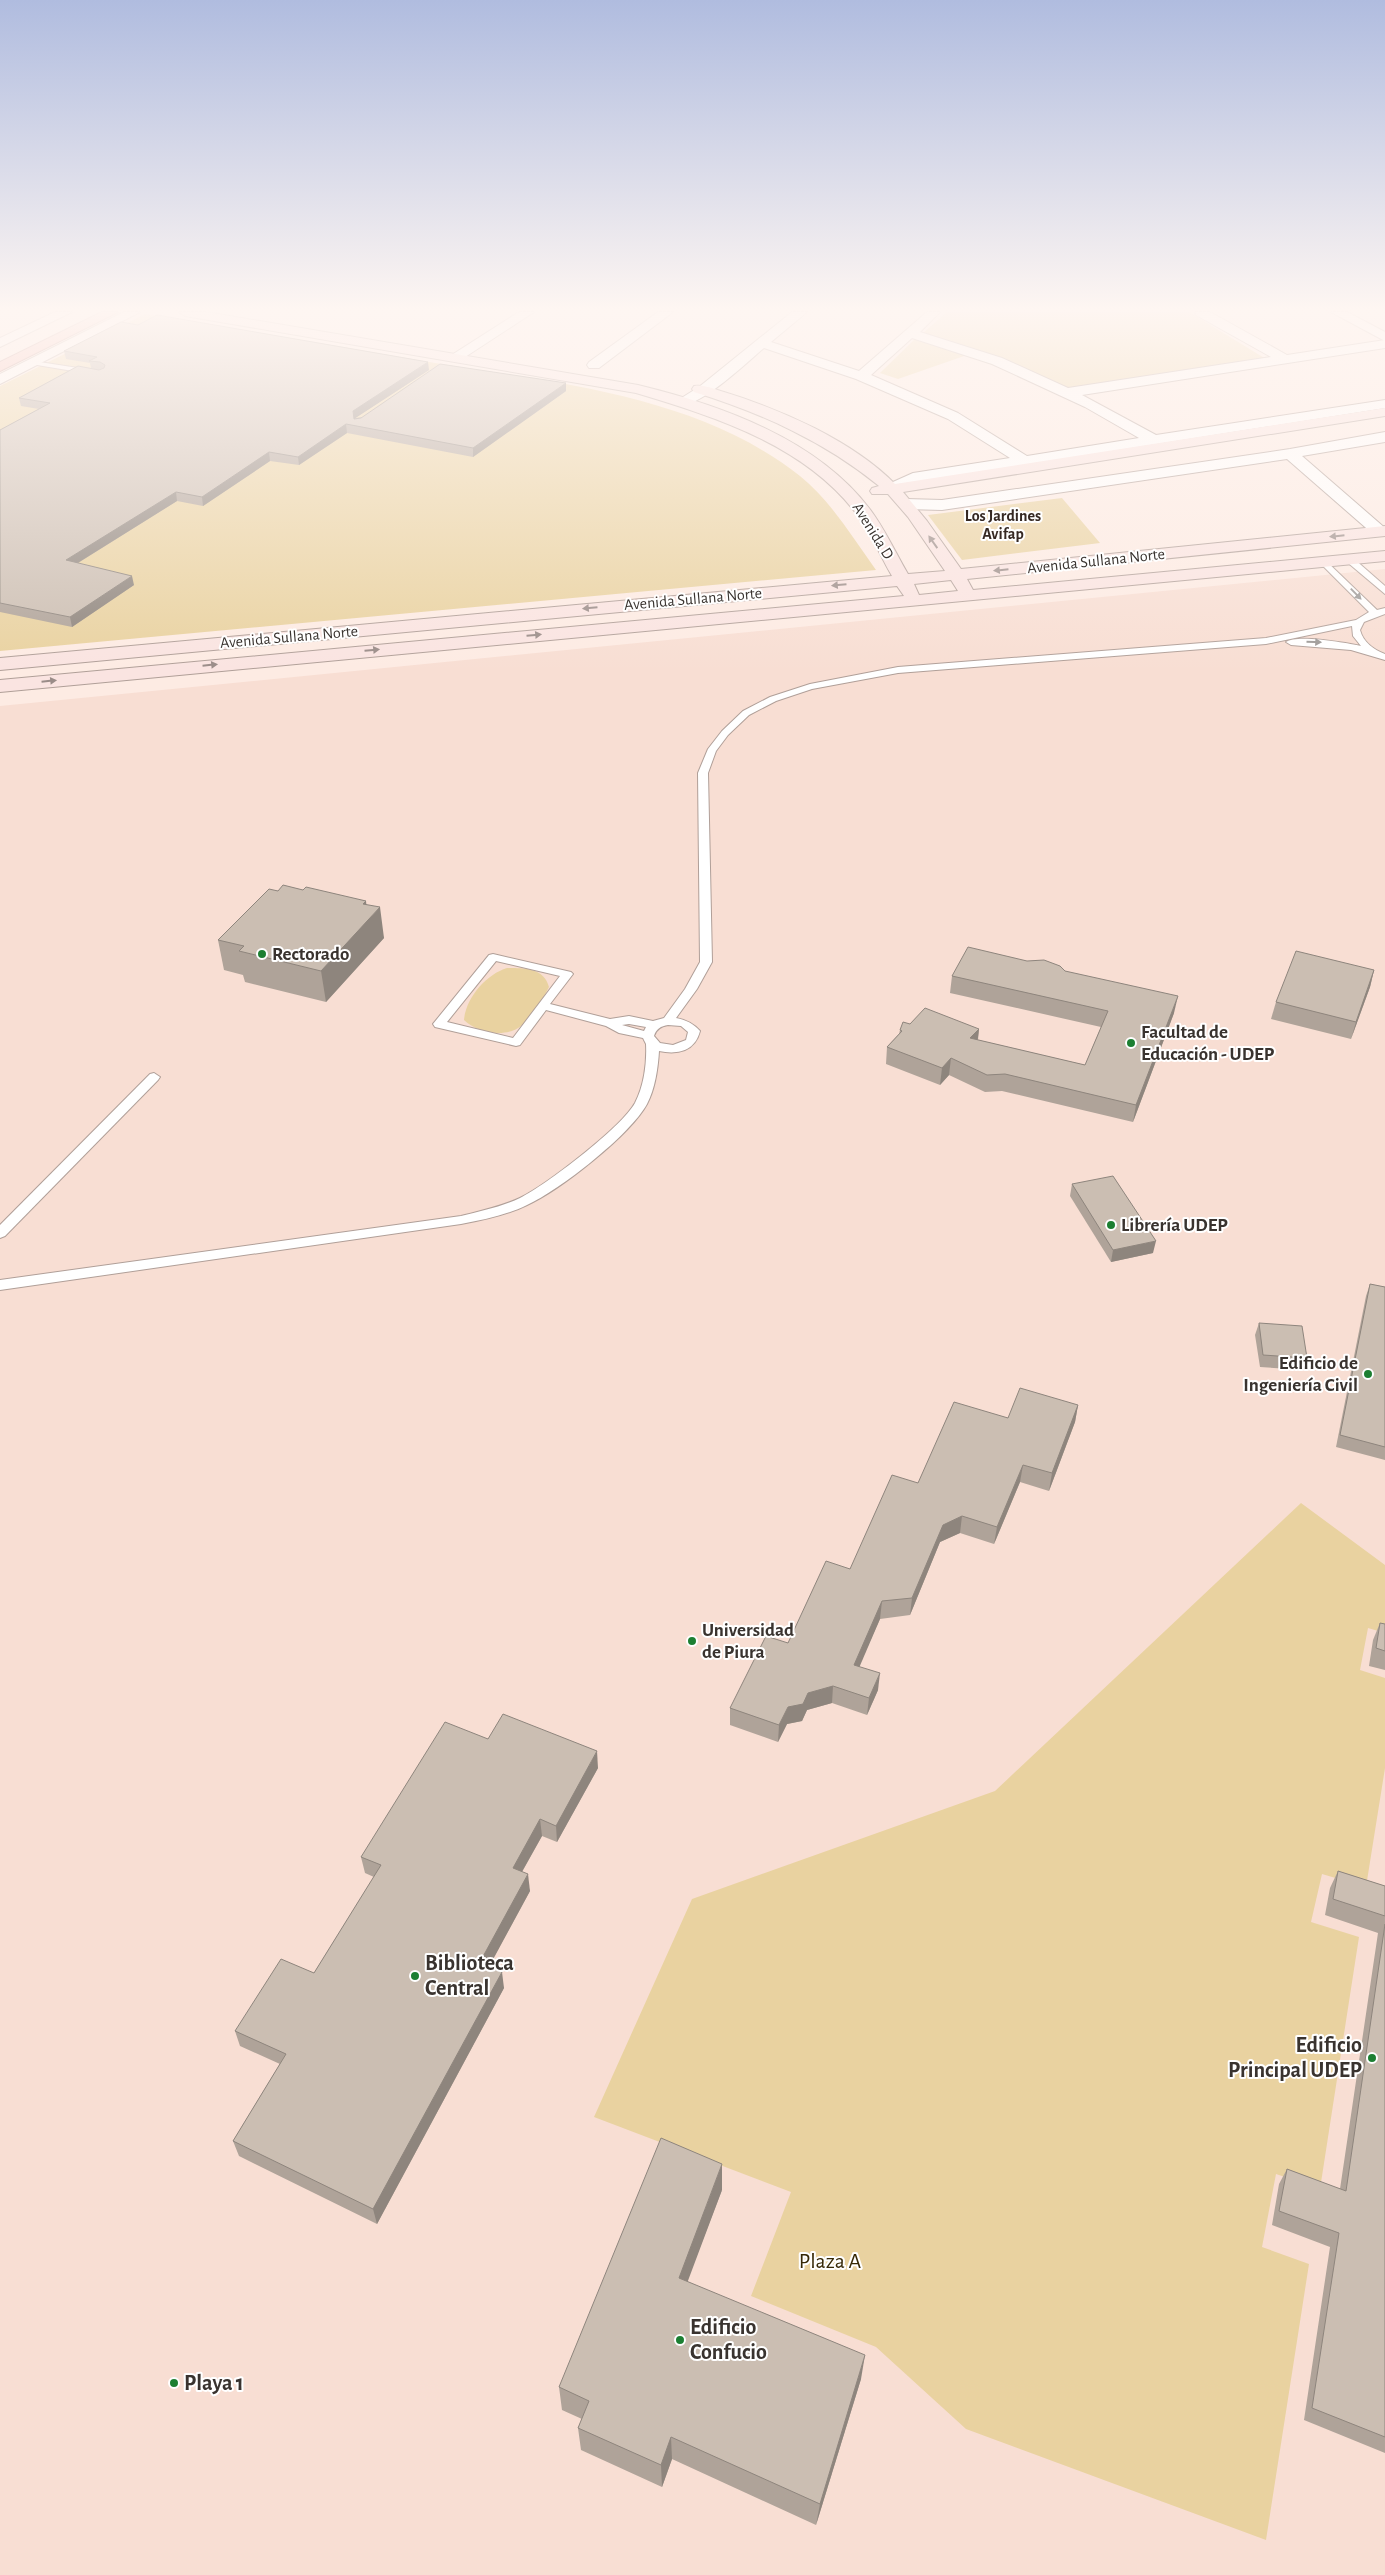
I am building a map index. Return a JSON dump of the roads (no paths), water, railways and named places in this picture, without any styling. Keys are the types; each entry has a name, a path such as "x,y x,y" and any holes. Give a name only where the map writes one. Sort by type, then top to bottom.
{"main road":[{"name":"Avenida D","path":"756,432 777,442 830,476 850,496 864,511 901,579 917,601"},
{"name":"Avenida D","path":"806,432 840,451 890,489 906,504 971,596"},
{"path":"850,496 1255,432"},
{"path":"864,511 1371,432"},
{"name":"Avenida Sullana Norte","path":"0,664 956,575 1382,531"},
{"name":"Avenida Sullana Norte","path":"0,686 332,653 917,601 1385,556"}],"street":[{"path":"979,432 1025,461"},
{"path":"1138,432 1155,441"},
{"path":"890,489 913,478 1210,432"},
{"path":"906,504 942,505 1290,454 1385,438"},
{"path":"1290,454 1382,531"}],"lane":[{"path":"1350,560 1385,592"},
{"path":"1324,562 1375,613"},
{"path":"1266,641 1356,623 1385,610"},
{"path":"1356,623 1354,630 1356,638 1373,652"},
{"path":"668,1021 691,989 706,962 703,773 711,751 725,733 746,712 773,699 810,687 898,670 1266,641 1332,643 1373,652 1385,657"},
{"path":"493,957 567,974 543,1006 516,1042 438,1024 493,957"},
{"path":"650,1068 665,1056 691,1042 694,1031 690,1010 691,989"},
{"path":"543,1006 610,1024 668,1049 684,1047"},
{"path":"610,1024 629,1020 654,1025 668,1021 684,1023 694,1031"},
{"path":"0,1284 461,1220 498,1212 531,1198 575,1168 641,1105 653,1060 650,1040 654,1025"},
{"path":"0,1233 154,1077"}],"place":[{"name":"Rectorado","path":"262,954"},
{"name":"Facultad de Educación - UDEP","path":"1131,1043"},
{"name":"Librería UDEP","path":"1111,1225"},
{"name":"Edificio de Ingeniería Civil","path":"1368,1374"},
{"name":"Universidad de Piura","path":"692,1641"},
{"name":"Biblioteca Central","path":"415,1976"},
{"name":"Edificio Principal UDEP","path":"1372,2058"},
{"name":"Edificio Confucio","path":"680,2340"},
{"name":"Playa 1","path":"174,2383"}],"district":[{"name":"Los Jardines Avifap","path":"1003,525"}],"park label":[{"name":"Plaza A","path":"830,2261"}]}
